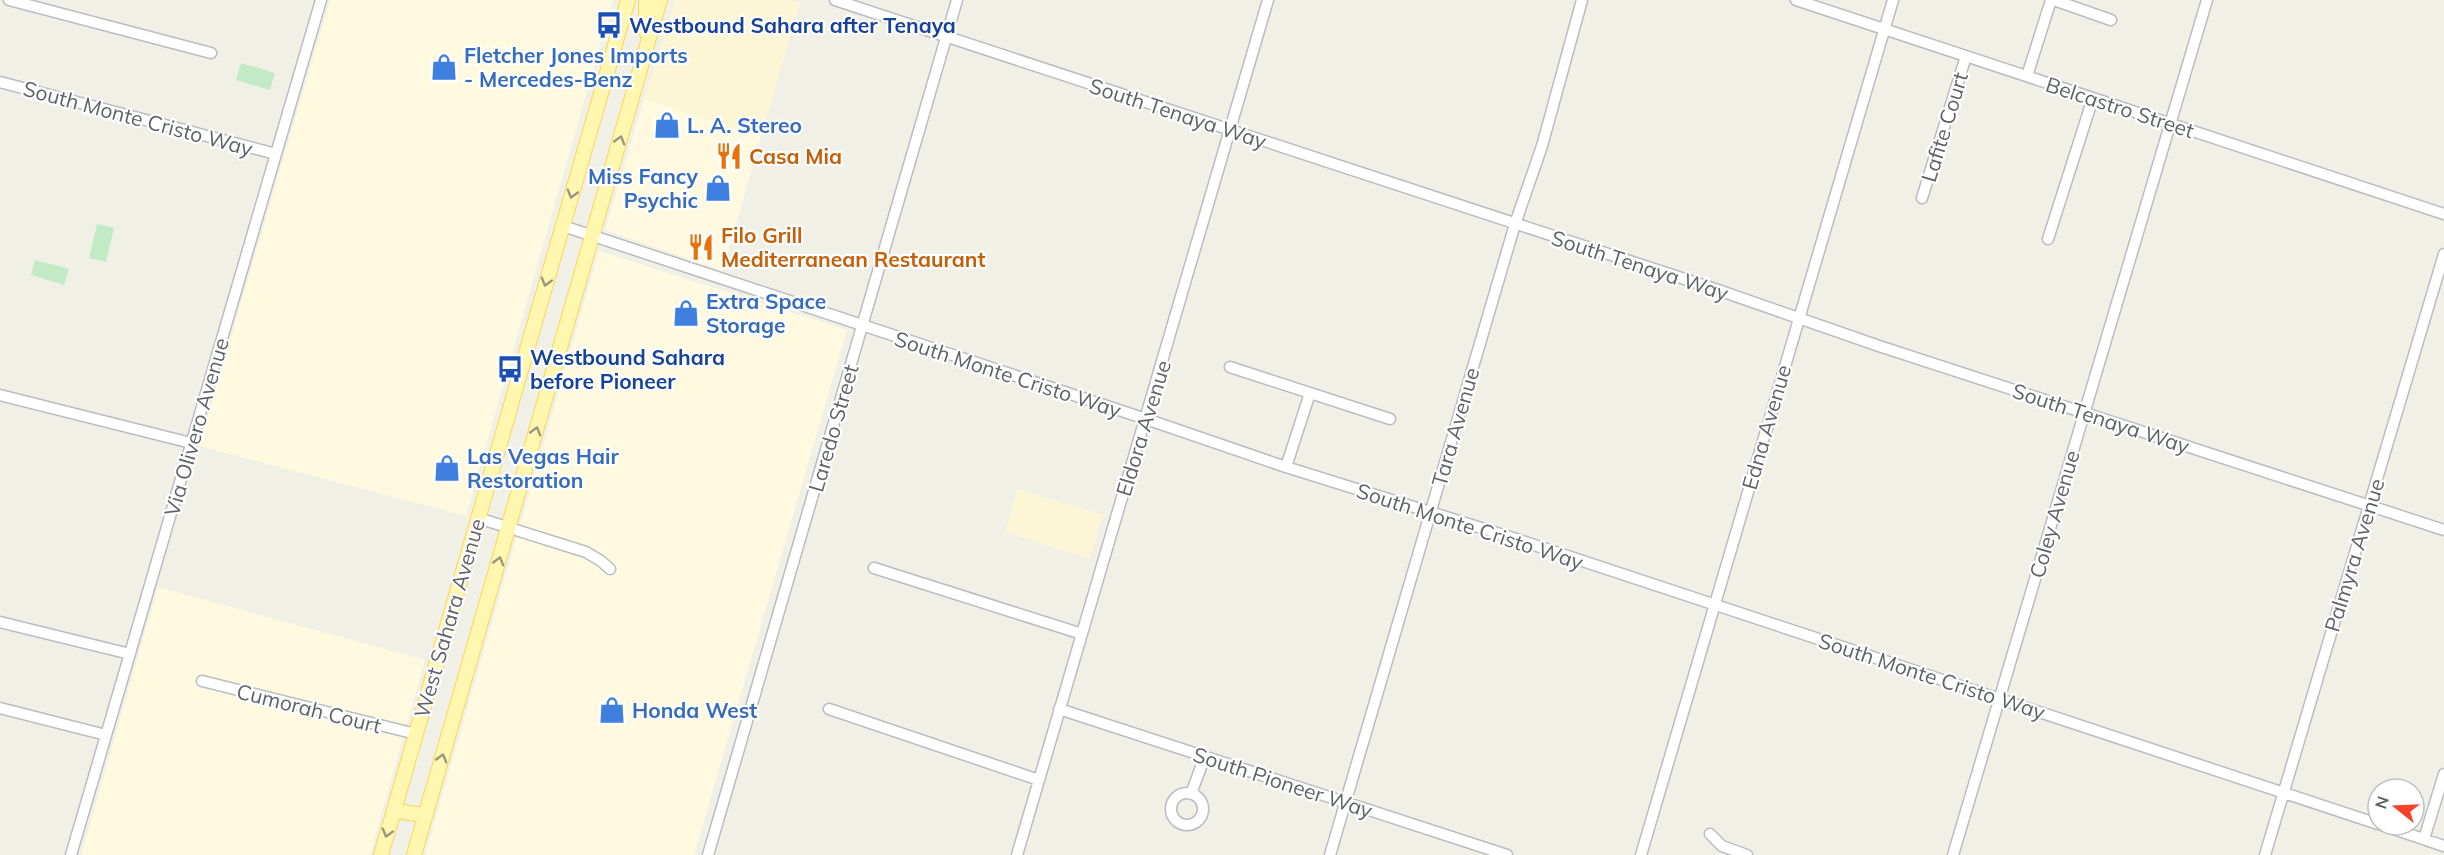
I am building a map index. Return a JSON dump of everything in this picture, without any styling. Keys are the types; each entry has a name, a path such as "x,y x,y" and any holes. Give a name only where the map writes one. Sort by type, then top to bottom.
{"main road":[{"name":"West Sahara Avenue","path":"381,855 628,0"},
{"path":"646,0 646,49"},
{"name":"West Sahara Avenue","path":"414,855 660,0"},
{"path":"394,811 426,815"}],"street":[{"path":"9,0 211,53"},
{"name":"Via Olivero Avenue","path":"71,855 321,0"},
{"name":"South Tenaya Way","path":"836,0 1798,317 1879,346 2444,530"},
{"name":"Laredo Street","path":"708,855 957,0"},
{"name":"Eldora Avenue","path":"1017,855 1268,0"},
{"name":"Tara Avenue","path":"1330,855 1515,224 1542,146 1582,0"},
{"name":"Belcastro Street","path":"1796,0 2444,214"},
{"name":"Edna Avenue","path":"1641,855 1893,0"},
{"path":"2027,76 2053,0 2111,20"},
{"name":"Coley Avenue","path":"1953,855 2207,0"},
{"name":"Lafite Court","path":"1922,198 1966,56"},
{"name":"South Monte Cristo Way","path":"0,82 276,154"},
{"path":"2048,239 2093,98"},
{"name":"South Monte Cristo Way","path":"563,226 1286,467 2366,820"},
{"name":"Palmyra Avenue","path":"2265,855 2444,254"},
{"path":"1230,367 1390,419"},
{"path":"1286,467 1310,393"},
{"path":"0,395 191,443"},
{"path":"478,518 586,552 610,569"},
{"path":"874,568 1082,634"},
{"path":"0,622 130,654"},
{"name":"Cumorah Court","path":"202,681 416,734"},
{"path":"0,708 106,735"},
{"path":"829,709 1039,780"},
{"name":"South Pioneer Way","path":"1059,709 1345,802 1486,852 1507,855"},
{"path":"1191,794 1205,756"},
{"path":"2424,839 2444,774"},
{"path":"1710,834 1722,846 1747,855"},
{"name":"South Monte Cristo Way","path":"2418,837 2444,846"}],"shaded area":[{"path":"330,0 613,0 466,516 199,446"},
{"path":"644,99 761,136 723,271 605,230"},
{"path":"599,251 847,330 694,855 425,855"},
{"path":"158,587 425,660 370,855 81,855"}],"green space":[{"path":"241,63 275,73 270,90 236,80"},
{"path":"97,224 114,228 106,262 89,258"},
{"path":"35,260 69,269 64,285 31,275"}],"sand":[{"path":"675,0 789,0 800,3 761,136 644,99"},
{"path":"1018,489 1103,515 1090,559 1005,532"}],"place":[{"name":"Westbound Sahara after Tenaya","path":"609,25"},
{"name":"Fletcher Jones Imports - Mercedes-Benz","path":"444,67"},
{"name":"L. A. Stereo","path":"667,125"},
{"name":"Casa Mia","path":"729,156"},
{"name":"Miss Fancy Psychic","path":"718,188"},
{"name":"Filo Grill Mediterranean Restaurant","path":"701,247"},
{"name":"Extra Space Storage","path":"686,313"},
{"name":"Westbound Sahara before Pioneer","path":"510,369"},
{"name":"Las Vegas Hair Restoration","path":"447,468"},
{"name":"Honda West","path":"612,710"}]}
